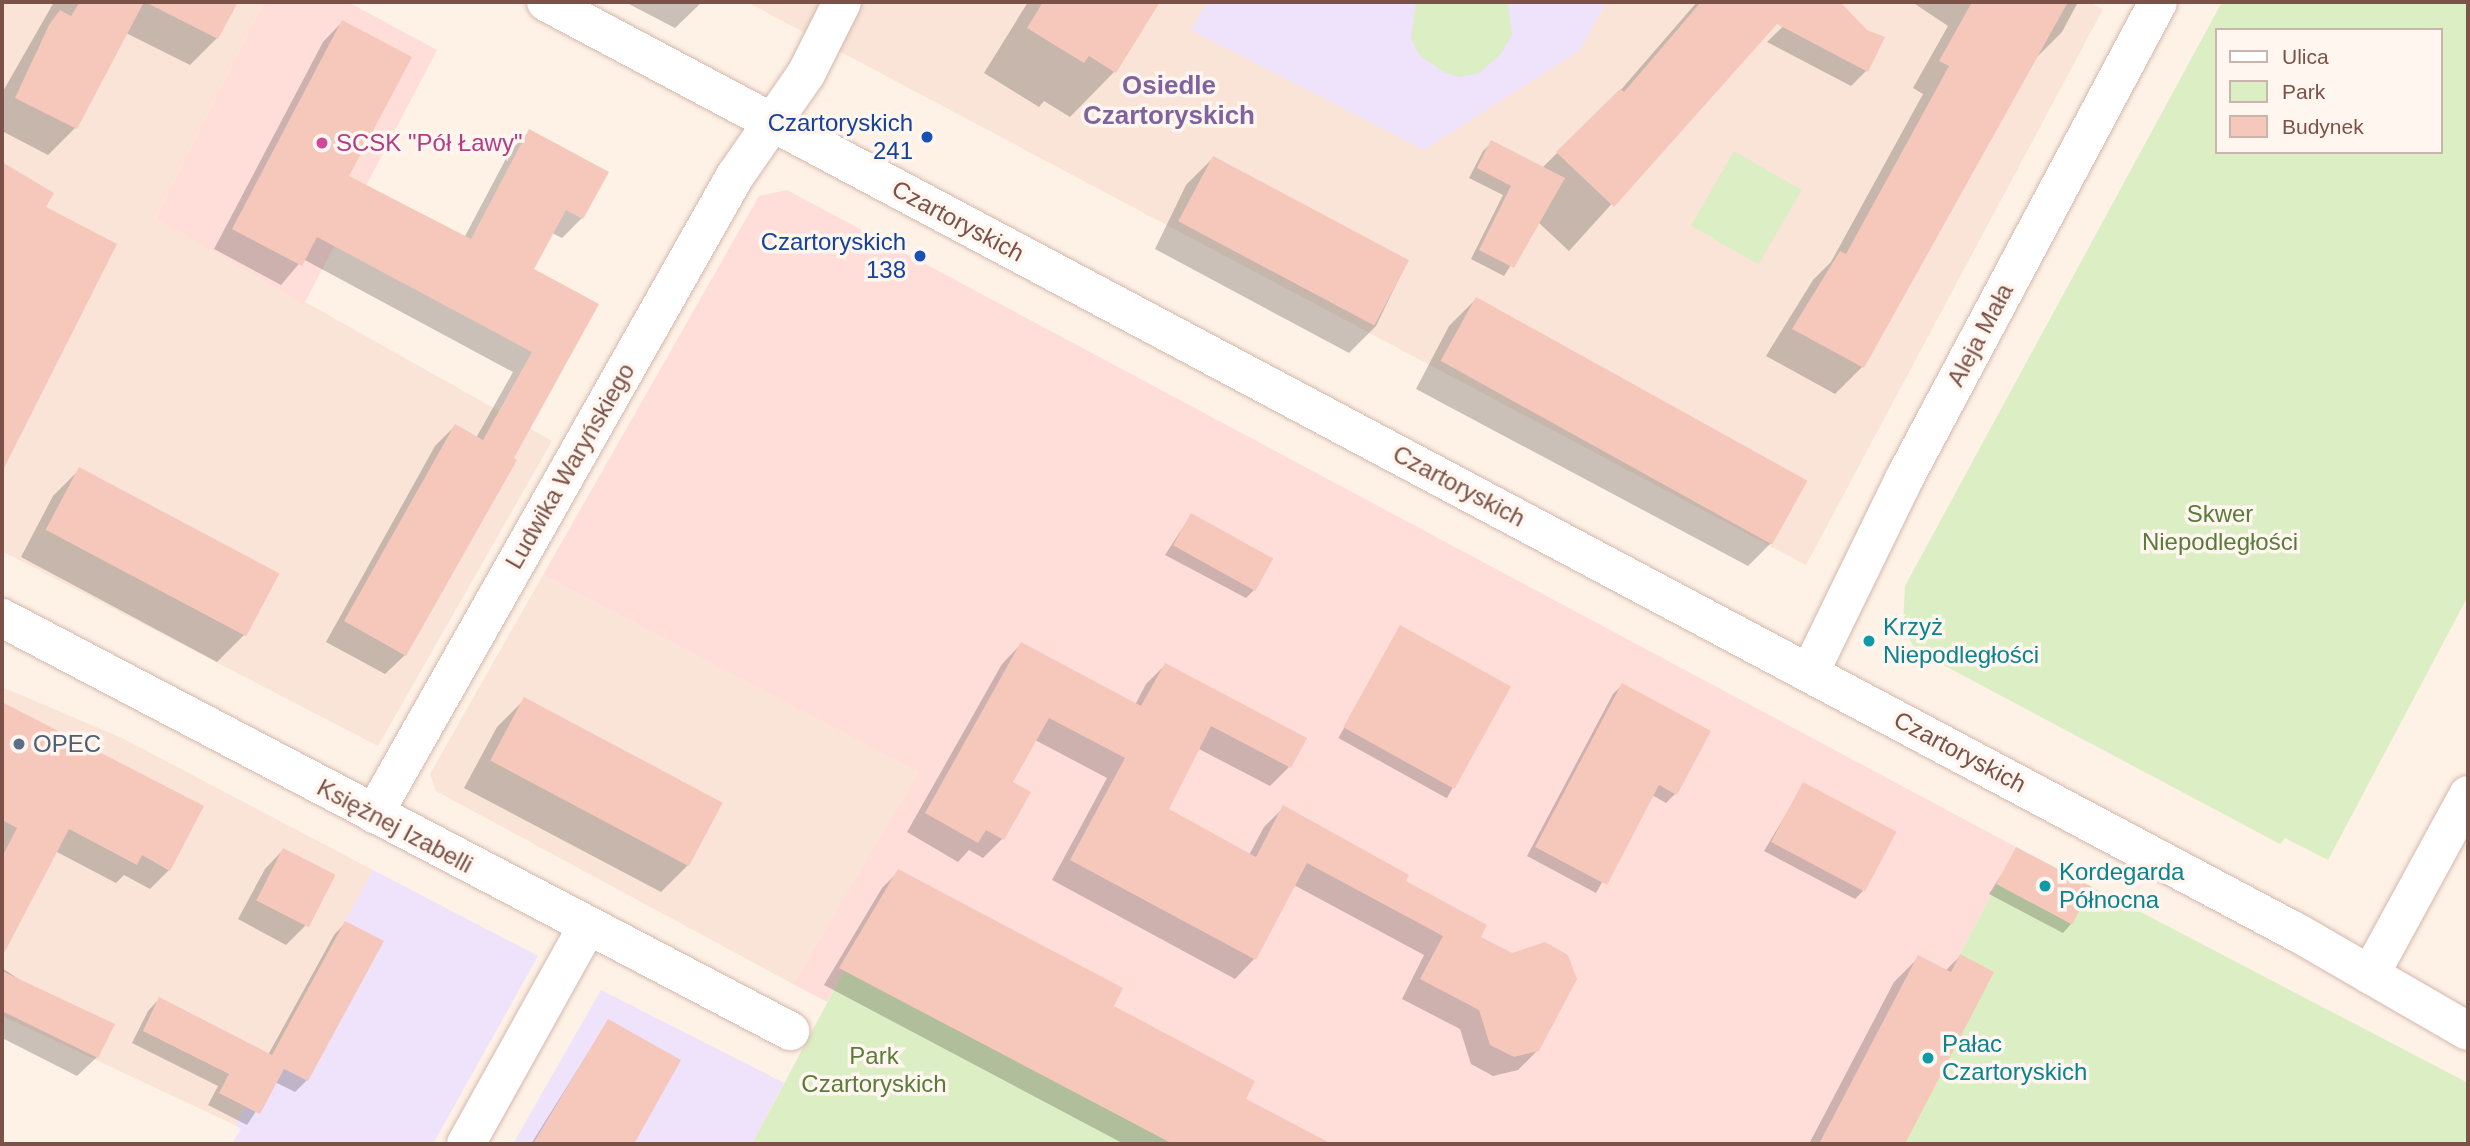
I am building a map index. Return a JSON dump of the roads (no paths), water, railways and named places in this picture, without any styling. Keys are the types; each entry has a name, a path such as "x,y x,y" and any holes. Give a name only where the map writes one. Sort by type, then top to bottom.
{"street":[{"name":"Czartoryskich","path":"546,2 1810,672 2370,975 2468,1031"},
{"name":"Ludwika Waryńskiego","path":"374,814 728,188 811,64 842,2"},
{"name":"Aleja Mała","path":"1810,672 1904,478 2158,2"},
{"name":"Księżnej Izabelli","path":"2,618 587,927 790,1031"},
{"path":"2370,975 2468,795"},
{"path":"466,1144 587,927"}],"place":[{"name":"Czartoryskich 241","path":"927,137"},
{"name":"SCSK \"Pół Ławy\"","path":"322,143"},
{"name":"Czartoryskich 138","path":"920,256"},
{"name":"Krzyż Niepodległości","path":"1869,641"},
{"name":"OPEC","path":"19,744"},
{"name":"Kordegarda Północna","path":"2045,886"},
{"name":"Pałac Czartoryskich","path":"1928,1058"}],"district":[{"name":"Osiedle Czartoryskich","path":"1169,101"}],"park label":[{"name":"Skwer Niepodległości","path":"2220,528"},
{"name":"Park Czartoryskich","path":"874,1070"}]}
